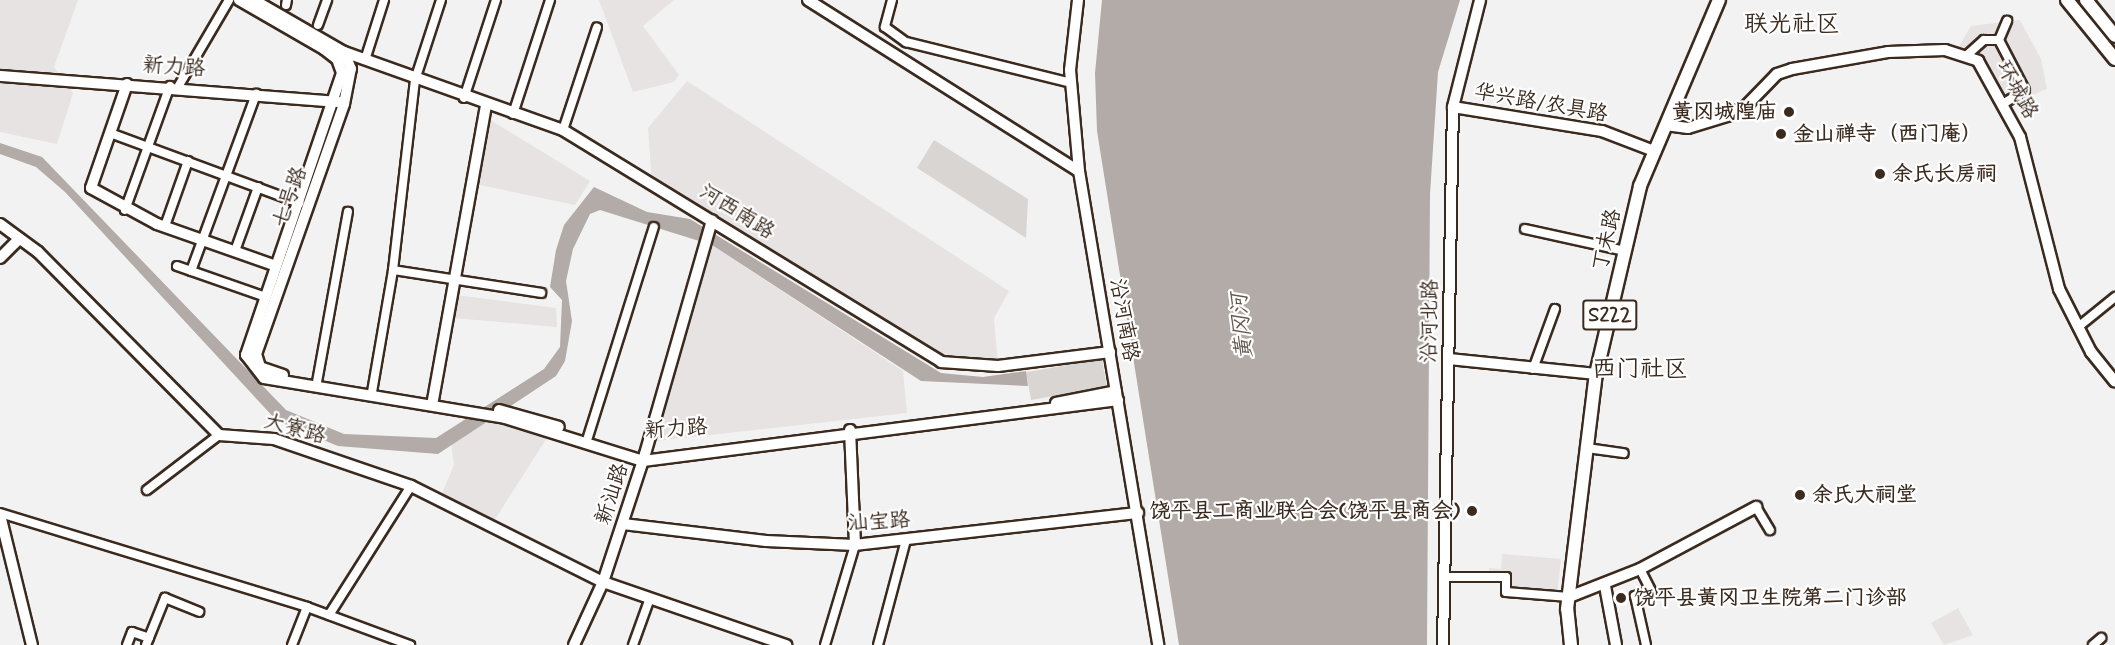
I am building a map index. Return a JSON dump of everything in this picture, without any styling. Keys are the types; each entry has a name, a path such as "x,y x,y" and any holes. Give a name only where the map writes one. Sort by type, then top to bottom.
{"main road":[{"path":"239,0 341,56"},
{"path":"254,0 341,56"},
{"path":"808,0 1079,171"},
{"name":"沿河南路","path":"1078,0 1072,82 1079,171 1138,513 1158,645"},
{"name":"沿河北路","path":"1443,645 1454,107 1480,0"},
{"name":"丁未路","path":"1571,645 1569,597 1596,374 1625,251 1654,151 1719,0"},
{"path":"2067,0 2115,60"},
{"path":"2086,0 2115,36"},
{"name":"环城路","path":"1666,125 1688,128 1727,116 1745,107 1777,74 1792,69 1888,52 1945,50 1966,56 1987,71 2006,102 2034,176 2059,289 2078,327 2115,382"},
{"name":"河西南路","path":"341,56 364,60 464,98 563,130 712,219 941,363 998,366 1110,352"},
{"name":"七号路","path":"251,355 351,69 341,56"},
{"name":"新力路","path":"0,76 257,92 340,102"},
{"path":"127,84 91,188 125,210 276,266"},
{"name":"七号路","path":"251,355 276,266 340,102"},
{"path":"433,400 486,105"},
{"name":"华兴路/农具路","path":"1454,107 1602,131 1654,151"},
{"name":"新汕路","path":"574,645 603,582 644,458 712,219"},
{"path":"0,224 19,239 219,435"},
{"path":"0,258 19,239"},
{"name":"新力路","path":"251,355 260,367 279,378 433,400 509,415 588,436 644,458 850,433 1117,396"},
{"path":"1449,359 1596,374"},
{"path":"279,378 471,409"},
{"path":"509,415 644,458"},
{"path":"850,433 855,546"},
{"name":"大寮路","path":"219,435 274,439 411,486 603,582 786,645"},
{"path":"1569,597 1605,585 1640,569 1756,507"},
{"name":"汕宝路","path":"622,524 766,541 855,546 1138,513"},
{"path":"0,514 32,645"},
{"path":"1605,585 1616,645"}],"street":[{"path":"125,210 174,86 229,0"},
{"path":"318,25 327,0"},
{"path":"364,60 384,0"},
{"path":"372,392 393,270 415,80 441,0"},
{"path":"464,98 496,0"},
{"path":"513,114 550,0"},
{"path":"892,0 885,27 906,42 1072,82"},
{"path":"1999,40 2007,21"},
{"path":"563,130 597,27"},
{"path":"1966,56 1984,40 1999,40"},
{"path":"1999,40 2025,90 2006,102"},
{"path":"191,271 257,92"},
{"path":"110,133 299,203"},
{"path":"165,226 188,161"},
{"path":"235,251 258,187"},
{"path":"317,382 348,212"},
{"path":"588,436 654,226"},
{"path":"1525,229 1625,251"},
{"path":"177,266 266,297"},
{"path":"393,270 541,293"},
{"path":"2078,327 2115,297"},
{"path":"1533,369 1555,309"},
{"path":"147,490 219,435"},
{"path":"1587,448 1624,453"},
{"path":"329,615 411,486"},
{"path":"1756,507 1770,530"},
{"path":"0,514 307,607 410,645"},
{"path":"878,645 906,540"},
{"path":"825,645 855,546"},
{"path":"1640,569 1651,591 1635,596 1646,645"},
{"path":"1444,576 1506,577 1506,592 1569,597"},
{"path":"127,645 132,632 147,642 165,598 199,612"},
{"path":"633,645 650,598"},
{"path":"292,645 307,607"},
{"path":"2093,645 2101,638"}],"shaded area":[{"path":"0,0 78,0 54,67 73,93 57,144 0,132"},
{"path":"599,0 674,0 643,26 679,75 674,82 633,92"},
{"path":"2020,20 2041,59 2047,89 2007,105 1987,71 1955,53 1971,26"},
{"path":"687,81 1009,291 994,318 998,366 941,362 652,182 648,128"},
{"path":"487,118 590,181 575,205 475,184"},
{"path":"934,140 1028,199 1026,238 917,168"},
{"path":"712,245 903,371 907,413 656,441"},
{"path":"456,295 556,308 557,327 454,318"},
{"path":"1102,359 1107,387 1031,400 1026,372"},
{"path":"490,420 550,433 494,521 442,493 454,465 451,443"},
{"path":"1502,554 1561,559 1557,594 1508,588 1504,581 1489,580 1489,568 1501,569"},
{"path":"1958,608 1973,635 1944,645 1931,623"}],"water":[{"name":"黄冈河","path":"1102,0 1460,0 1438,72 1430,194 1427,645 1179,645 1097,131 1095,73"},
{"path":"0,143 42,157 286,410 344,434 436,438 544,369 560,347 562,300 550,287 556,250 564,225 594,187 647,212 690,219 941,373 983,377 1026,371 1028,386 921,381 712,245 600,210 590,214 573,249 566,281 572,321 565,361 556,376 438,454 338,446 277,421 65,192 36,167 0,154"}],"place":[{"name":"黄冈城隍庙","path":"1789,112"},
{"name":"金山禅寺（西门庵）","path":"1781,134"},
{"name":"余氏长房祠","path":"1880,174"},
{"name":"余氏大祠堂","path":"1800,495"},
{"name":"饶平县工商业联合会(饶平县商会)","path":"1472,511"},
{"name":"饶平县黄冈卫生院第二门诊部","path":"1621,598"}],"district":[{"name":"联光社区","path":"1792,25"},
{"name":"西门社区","path":"1640,370"}]}
